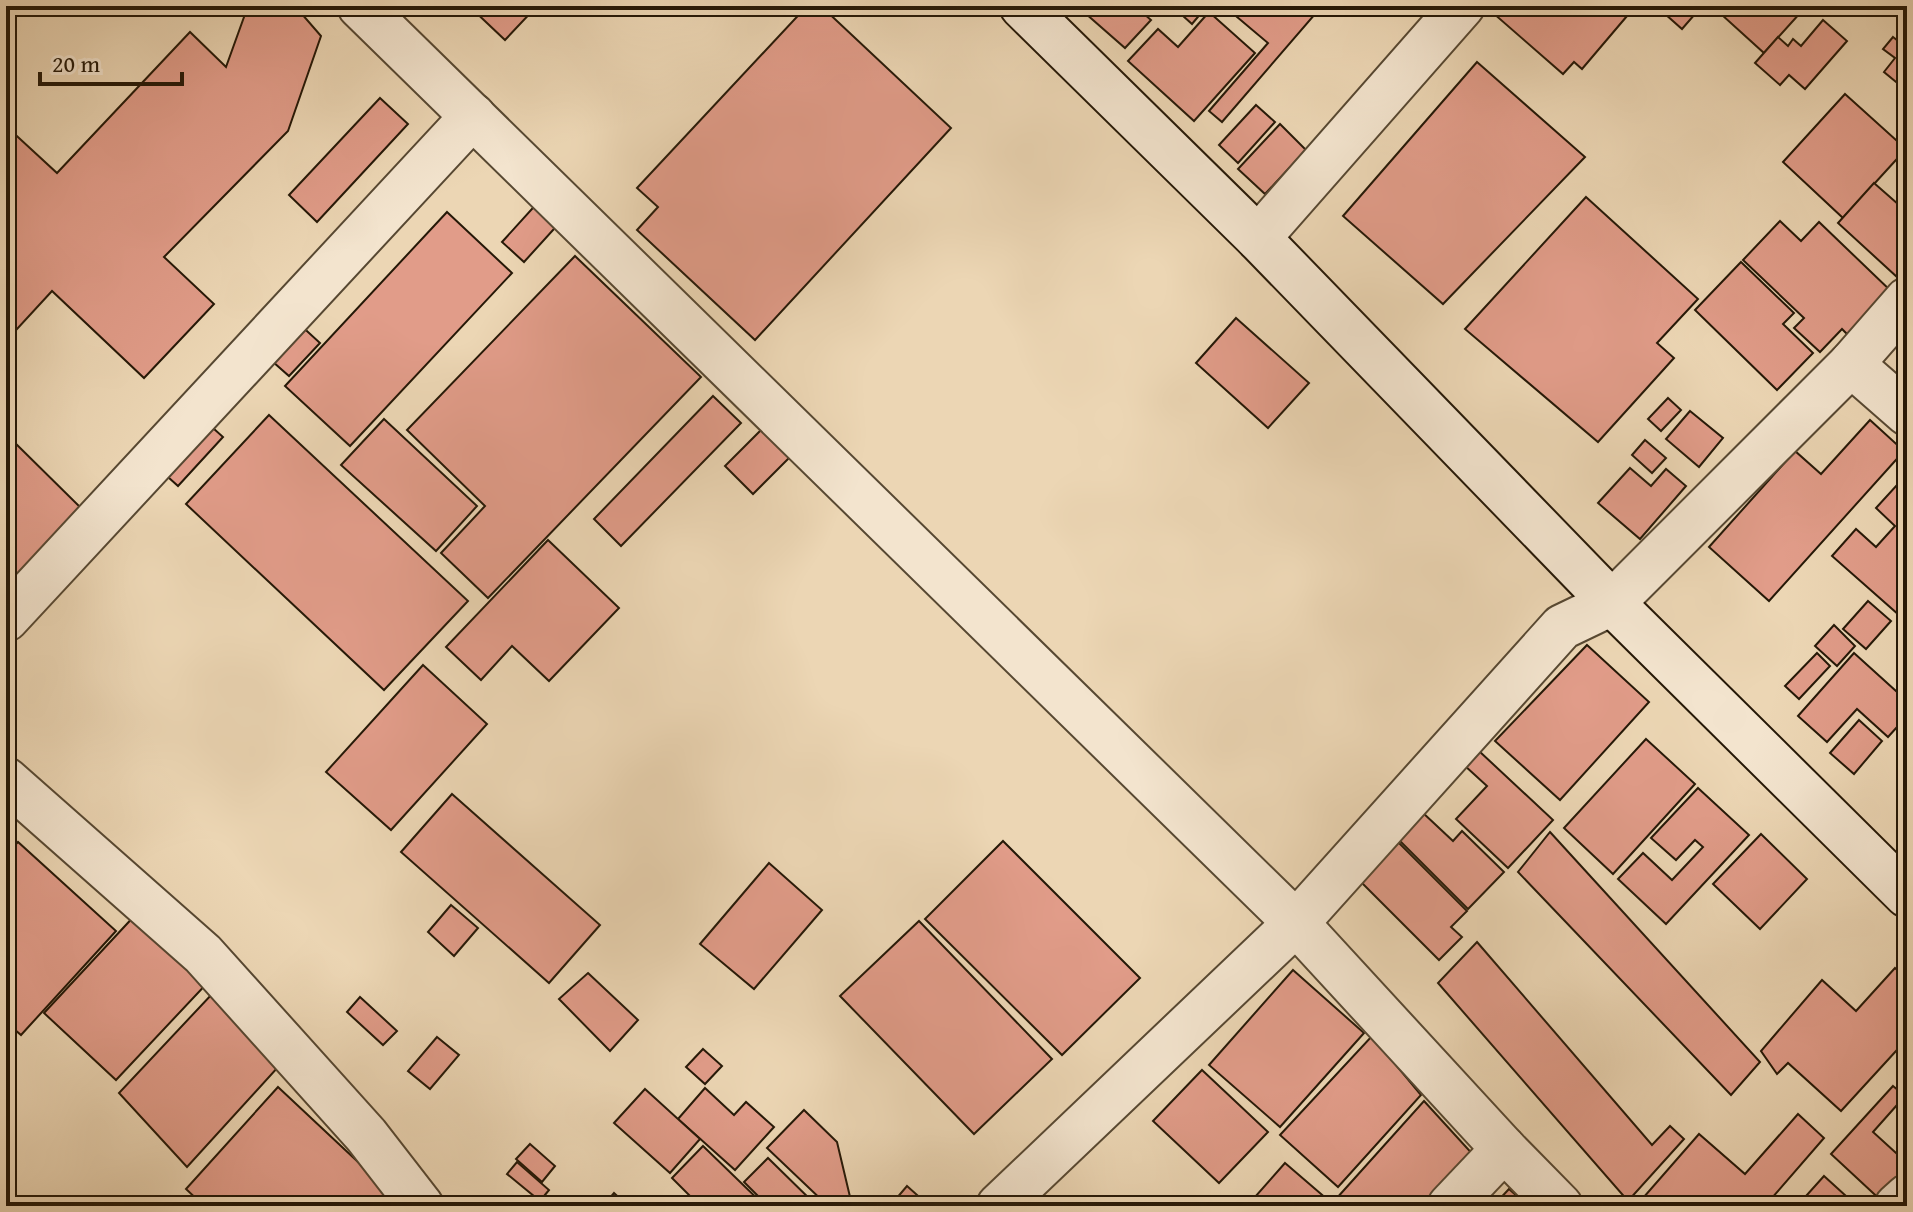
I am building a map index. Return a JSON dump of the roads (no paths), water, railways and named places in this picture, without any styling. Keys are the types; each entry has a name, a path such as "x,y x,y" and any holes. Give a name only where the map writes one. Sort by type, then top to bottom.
{"street":[{"path":"360,6 1296,923 1560,1206"},
{"path":"1022,6 1258,238 1612,603 1907,895"},
{"path":"1258,238 1462,6"},
{"path":"6,619 473,116"},
{"path":"999,1206 1296,923 1562,627 1612,603 1851,364 1907,300"},
{"path":"1851,364 1907,413"},
{"path":"6,780 203,954 366,1135 421,1206"},
{"path":"1450,1206 1504,1149"},
{"path":"1897,1206 1907,1197"}]}
